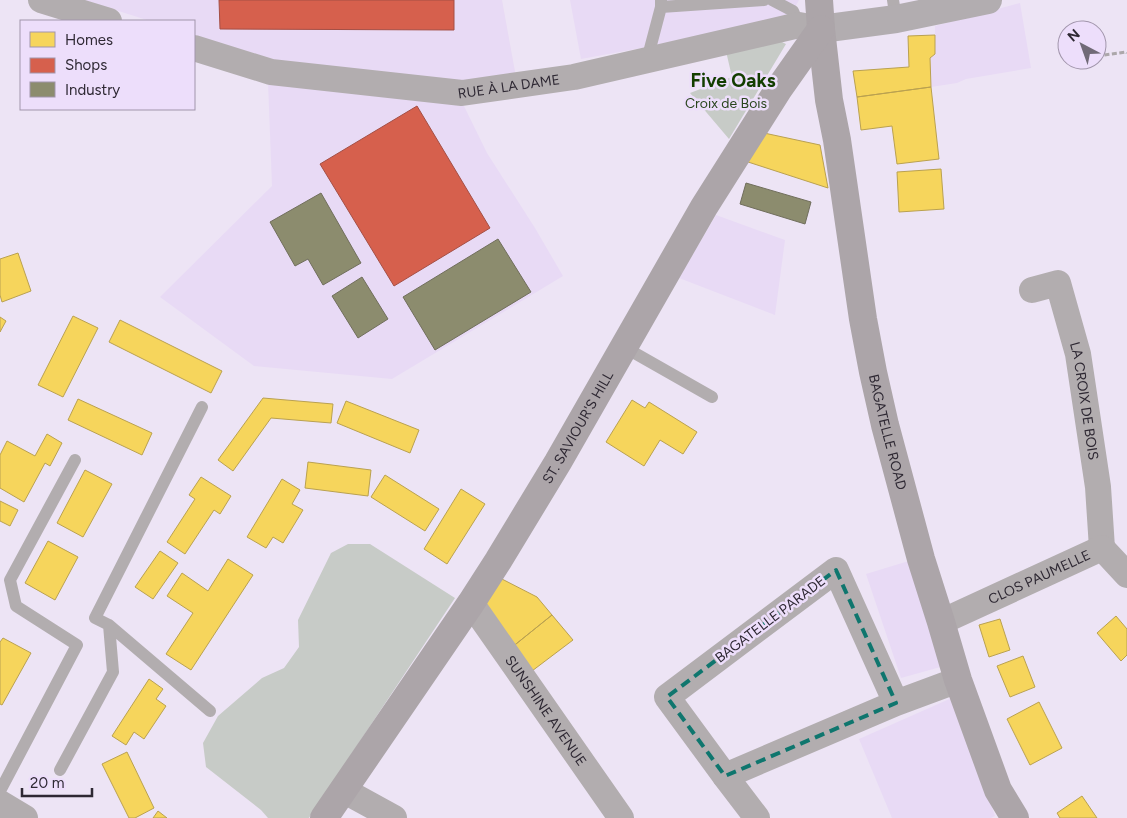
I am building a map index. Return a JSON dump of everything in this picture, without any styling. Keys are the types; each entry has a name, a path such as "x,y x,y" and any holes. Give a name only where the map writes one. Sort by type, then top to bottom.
{"main road":[{"name":"BAGATELLE ROAD","path":"820,0 810,27 829,100 837,140 863,319 885,425 921,559 958,680 998,790 1016,818"},
{"path":"810,27 895,10 988,0"},
{"name":"ST. SAVIOUR'S HILL","path":"324,818 471,604 554,469 704,207 774,96 810,27"},
{"path":"774,96 786,85 796,81 805,81 814,85 829,100"}],"street":[{"path":"41,0 106,20"},
{"name":"RUE À LA DAME","path":"195,48 271,72 462,93 574,77 647,60 810,27"},
{"name":"LA CROIX DE BOIS","path":"1032,290 1058,283 1078,354 1098,487 1102,548"},
{"name":"CLOS PAUMELLE","path":"941,622 1102,548 1127,576"},
{"name":"BAGATELLE PARADE","path":"758,818 667,697 836,570 896,703"},
{"name":"SUNSHINE AVENUE","path":"471,604 621,818"},
{"path":"725,776 896,703 958,680"},
{"path":"343,790 394,818"},
{"path":"0,803 25,818"}],"lane":[{"path":"647,60 661,3 764,0"},
{"path":"772,0 793,11 810,27"},
{"path":"624,347 712,397"},
{"path":"202,407 95,618 109,625 210,711"},
{"path":"0,791 78,645 16,606 10,580 75,460"},
{"path":"60,770 113,672 109,625"}],"path":[{"path":"1107,55 1127,53"}],"highlighted area":[{"path":"836,570 896,703 725,776 667,697"}],"shaded area":[{"path":"84,0 502,0 516,77 448,82 287,63 195,36 195,20 147,20"},
{"path":"570,0 799,0 793,11 783,18 581,59"},
{"path":"1020,3 1031,68 931,87 930,58 935,54 935,26"},
{"path":"268,82 462,102 487,153 563,276 392,379 254,366 160,297 272,186"},
{"path":"716,215 785,240 775,315 679,278"},
{"path":"912,560 944,666 901,678 866,574"},
{"path":"954,697 995,816 991,818 892,818 859,739"}],"green space":[{"name":"Croix de Bois","path":"772,37 786,44 729,139 690,93 732,77 725,47"},
{"path":"348,544 370,544 455,598 309,818 268,818 261,810 206,767 203,743 218,716 262,678 284,668 299,647 298,620 331,553"}],"building: Homes":[{"path":"935,35 935,54 930,58 931,87 857,97 853,71 909,67 908,36"},
{"path":"931,87 939,159 897,164 892,126 861,130 857,97"},
{"path":"764,133 820,145 828,188 745,161"},
{"path":"941,169 944,209 899,212 897,172"},
{"path":"18,253 31,291 2,302 0,295 0,259"},
{"path":"73,316 98,328 63,397 38,385"},
{"path":"0,317 6,321 0,332"},
{"path":"120,320 222,371 211,393 109,342"},
{"path":"263,398 333,404 331,423 271,418 233,471 218,460"},
{"path":"78,399 152,433 142,455 68,420"},
{"path":"632,400 645,408 649,402 697,432 683,454 660,440 644,466 606,442"},
{"path":"346,401 419,430 410,453 337,423"},
{"path":"47,434 62,443 50,466 45,463 24,502 0,488 0,455 7,441 35,456"},
{"path":"308,462 371,470 368,496 305,488"},
{"path":"85,470 112,484 83,537 57,523"},
{"path":"385,475 439,509 425,531 371,497"},
{"path":"201,477 231,496 220,514 214,510 185,554 167,542 195,499 189,495"},
{"path":"282,479 300,490 292,504 303,510 283,543 273,537 266,548 247,537"},
{"path":"461,489 485,504 447,564 424,549"},
{"path":"0,501 18,510 10,526 0,521"},
{"path":"48,541 78,557 55,600 25,583"},
{"path":"160,551 178,563 153,599 135,587"},
{"path":"228,559 253,575 191,670 166,654 193,613 167,596 182,573 208,591"},
{"path":"498,577 537,597 552,615 511,648 484,608"},
{"path":"552,615 573,640 528,674 511,648"},
{"path":"1116,616 1127,629 1127,655 1121,661 1097,633"},
{"path":"1000,619 1010,650 989,657 979,625"},
{"path":"3,638 31,653 2,705 0,704 0,642"},
{"path":"1023,656 1035,687 1010,697 997,666"},
{"path":"149,679 163,689 156,699 166,706 144,739 134,732 126,745 112,736"},
{"path":"1039,702 1062,748 1030,765 1007,719"},
{"path":"127,752 154,808 135,818 129,818 102,764"},
{"path":"1082,796 1097,818 1060,818 1057,813"},
{"path":"158,811 167,818 153,818"}],"building: Shops":[{"path":"219,0 454,0 454,30 220,29"},
{"path":"417,106 490,228 394,286 320,164"}],"building: Industry":[{"path":"746,183 811,202 805,224 740,204"},
{"path":"321,193 361,263 323,285 308,259 295,266 270,222"},
{"path":"498,239 531,292 435,350 403,297"},
{"path":"362,277 388,319 358,338 332,296"}],"district":[{"name":"Five Oaks","path":"733,80"}]}
